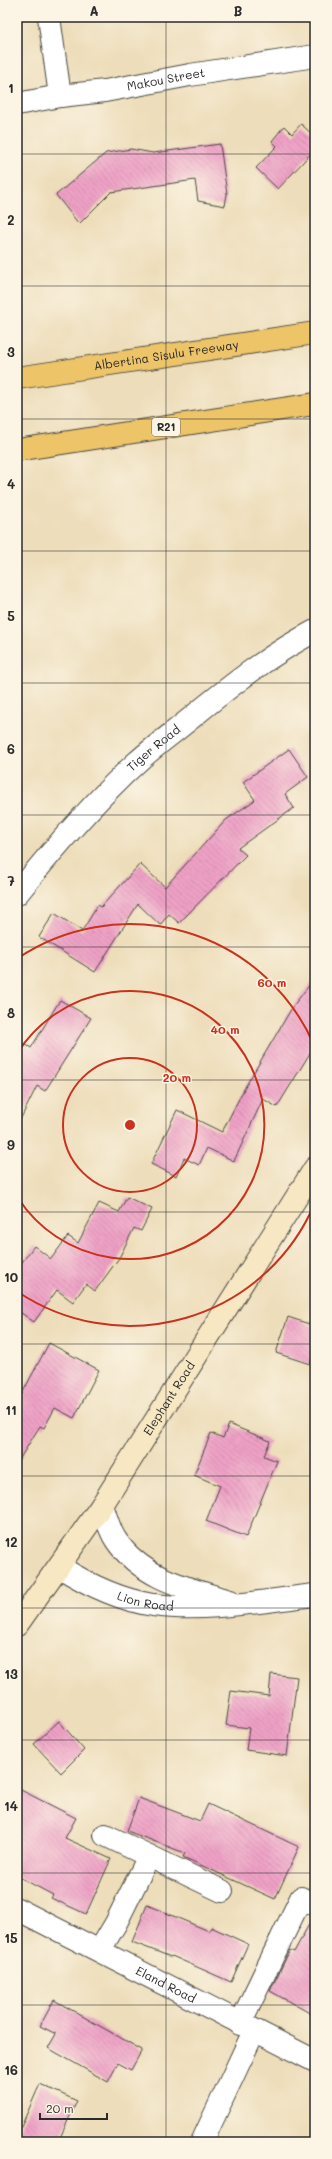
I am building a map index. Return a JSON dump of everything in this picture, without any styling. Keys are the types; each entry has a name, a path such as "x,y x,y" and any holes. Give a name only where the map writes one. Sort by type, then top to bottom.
{"highway":[{"name":"Albertina Sisulu Freeway","path":"17,378 315,333"},
{"name":"R21","path":"17,450 315,404"}],"street":[{"path":"49,17 60,96"},
{"name":"Makou Street","path":"17,104 315,56"},
{"name":"Tiger Road","path":"17,894 103,795 138,762 243,675 291,643 315,631"},
{"name":"Elephant Road","path":"17,1625 60,1567 102,1505 315,1168"},
{"name":"Lion Road","path":"102,1505 115,1539 137,1562 150,1572 174,1584 238,1604"},
{"name":"Lion Road","path":"60,1567 84,1582 152,1605 201,1608 315,1595"},
{"path":"105,1835 222,1891"},
{"path":"100,1950 116,1922 149,1856"},
{"path":"202,2142 247,2027 301,1898 315,1905"},
{"name":"Eland Road","path":"17,1909 315,2061"}],"building":[{"path":"301,124 315,137 315,149 278,189 256,168 277,146 272,141 284,126 292,134"},
{"path":"220,144 227,194 225,206 198,201 195,180 111,192 79,224 56,195 106,153 131,149 153,153"},
{"path":"289,749 308,777 285,794 294,808 238,848 246,855 179,923 169,914 160,925 138,904 95,972 39,937 54,913 82,931 98,905 101,907 140,864 165,887 226,820 255,800 243,782"},
{"path":"315,978 315,1045 277,1107 263,1099 234,1161 207,1148 199,1165 184,1158 176,1176 151,1164 177,1110 222,1132 244,1089 293,1006"},
{"path":"60,1000 91,1018 45,1091 37,1086 17,1126 17,1039 31,1048"},
{"path":"127,1197 152,1209 141,1231 134,1228 119,1258 95,1291 86,1284 73,1302 57,1290 34,1322 17,1310 17,1269 34,1246 51,1259 68,1236 78,1243 99,1203 119,1212"},
{"path":"288,1317 315,1326 315,1350 310,1364 276,1353"},
{"path":"49,1343 99,1370 74,1418 55,1408 44,1428 40,1426 17,1463 17,1403"},
{"path":"229,1424 270,1441 264,1456 277,1461 246,1537 206,1521 220,1486 194,1475 211,1433 223,1438"},
{"path":"271,1674 297,1677 287,1756 246,1750 249,1728 226,1725 231,1691 269,1696"},
{"path":"59,1721 84,1750 61,1773 34,1744"},
{"path":"17,1788 76,1818 65,1838 111,1859 86,1914 51,1898 53,1895 17,1876"},
{"path":"139,1798 200,1821 208,1804 299,1847 275,1899 183,1857 185,1853 127,1831"},
{"path":"147,1905 209,1931 211,1927 248,1944 231,1982 172,1956 171,1957 132,1942"},
{"path":"313,1917 315,1917 315,2016 270,1991 290,1950 294,1952"},
{"path":"54,2000 142,2050 131,2070 118,2063 108,2082 48,2048 56,2034 40,2026"},
{"path":"40,2084 77,2101 58,2142 17,2142 17,2136"}]}
